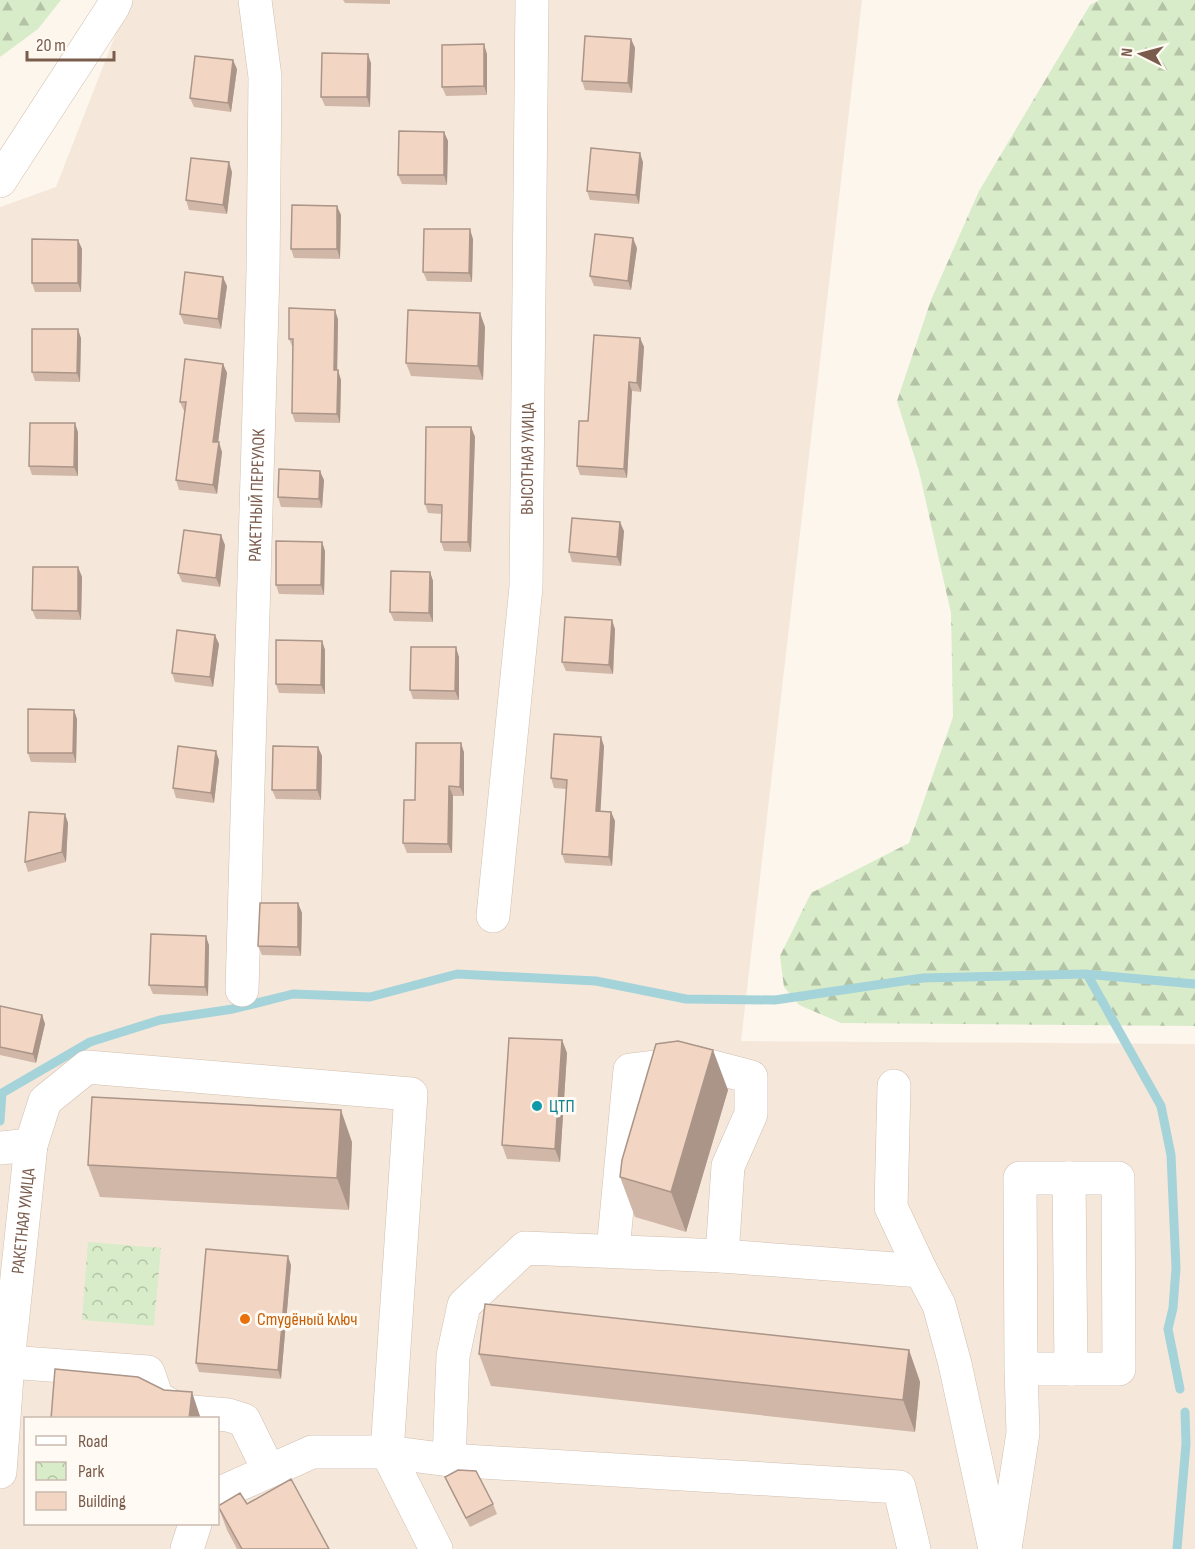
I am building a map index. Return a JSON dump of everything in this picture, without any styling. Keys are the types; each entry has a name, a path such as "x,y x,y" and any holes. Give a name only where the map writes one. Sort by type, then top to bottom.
{"street":[{"name":"РАКЕТНЫЙ ПЕРЕУЛОК","path":"242,990 263,237 265,77 255,0"},
{"name":"ВЫСОТНАЯ УЛИЦА","path":"493,916 526,587 532,0"},
{"path":"0,181 122,2"},
{"path":"613,1251 630,1070 694,1062 751,1077 751,1114 728,1166 722,1256"},
{"name":"РАКЕТНАЯ УЛИЦА","path":"0,1472 8,1362 15,1146 45,1101 87,1067 411,1094 387,1452"},
{"path":"894,1086 891,1207 939,1305 955,1364 995,1549"},
{"path":"1005,1549 1023,1433 1021,1369 1020,1178 1118,1178 1119,1369 1021,1369"},
{"path":"1069,1178 1071,1369"},
{"path":"449,1460 453,1356 464,1305 525,1248 722,1256 921,1271"},
{"path":"8,1362 148,1372 157,1398 182,1412 228,1415 244,1420 269,1472"},
{"path":"219,1494 312,1452 387,1452 449,1460 899,1487 914,1549"},
{"path":"387,1452 436,1549"}],"shaded area":[{"path":"129,0 862,0 741,1041 1195,1044 1195,1549 0,1549 0,207 56,187"}],"green space":[{"path":"0,0 61,0 38,29 0,57"},
{"path":"1099,0 1195,0 1195,1026 841,1023 799,1005 784,987 780,956 811,893 909,843 953,717 951,613 919,471 897,401 931,300 979,191 1090,5"},
{"path":"88,1242 161,1248 154,1326 82,1320"}],"building":[{"path":"585,36 631,39 628,83 582,81"},
{"path":"484,44 484,86 442,87 442,45"},
{"path":"322,53 368,54 367,97 321,97"},
{"path":"195,56 233,60 228,103 190,98"},
{"path":"399,131 444,132 444,175 398,175"},
{"path":"591,148 640,153 636,195 587,191"},
{"path":"191,158 229,162 223,205 186,200"},
{"path":"292,205 337,206 337,249 291,249"},
{"path":"424,229 470,229 469,273 423,272"},
{"path":"595,234 633,238 628,281 590,276"},
{"path":"32,239 78,240 78,283 32,283"},
{"path":"185,272 223,277 218,319 180,314"},
{"path":"289,308 335,310 334,370 338,370 337,414 292,413 293,339 289,339"},
{"path":"408,310 480,313 478,366 406,363"},
{"path":"32,329 78,329 77,373 32,372"},
{"path":"594,335 640,338 637,383 629,382 624,469 577,466 579,421 588,421"},
{"path":"185,359 223,364 213,442 219,442 213,485 176,480 186,402 180,402"},
{"path":"30,423 75,423 74,467 29,466"},
{"path":"426,427 471,427 468,542 441,542 442,505 425,504"},
{"path":"279,469 320,471 319,499 278,497"},
{"path":"572,518 620,522 617,557 569,552"},
{"path":"184,530 221,535 216,578 178,573"},
{"path":"276,541 322,542 321,585 276,585"},
{"path":"33,567 78,567 78,611 32,610"},
{"path":"391,571 430,572 429,613 390,612"},
{"path":"565,617 612,620 609,665 562,662"},
{"path":"177,630 215,635 210,677 172,673"},
{"path":"276,640 322,641 321,685 276,684"},
{"path":"411,647 456,647 455,691 410,690"},
{"path":"28,709 74,710 73,753 28,753"},
{"path":"554,734 601,737 596,811 611,812 609,857 562,854 567,780 551,778"},
{"path":"416,743 461,743 460,787 449,786 448,844 403,843 404,800 415,800"},
{"path":"178,746 216,751 211,793 173,788"},
{"path":"273,746 318,747 317,790 272,790"},
{"path":"29,812 65,814 62,852 25,862"},
{"path":"260,903 298,903 298,947 258,946"},
{"path":"151,934 206,936 205,987 149,985"},
{"path":"0,1006 42,1015 33,1054 0,1047"},
{"name":"ЦТП","path":"509,1038 562,1040 555,1149 502,1145"},
{"path":"678,1041 713,1050 671,1192 620,1177 622,1160 656,1044"},
{"path":"92,1097 341,1110 337,1178 88,1165"},
{"name":"Студёный ключ","path":"206,1249 288,1256 278,1370 196,1363"},
{"path":"485,1304 909,1350 903,1400 479,1354"},
{"path":"55,1369 138,1377 164,1390 192,1392 189,1417 51,1417"},
{"path":"458,1470 476,1471 493,1504 466,1518 445,1477"},
{"path":"291,1479 329,1549 242,1549 219,1505 240,1493 247,1504"}],"waterway":[{"path":"0,1121 2,1093 90,1042 160,1020 233,1009 293,994 370,997 457,974 596,981 686,999 775,1000 923,978 1085,974 1195,984"},
{"path":"1087,974 1161,1106 1171,1155 1176,1268 1173,1308 1168,1329 1180,1389"},
{"path":"1177,1549 1186,1444 1185,1412"}],"place":[{"name":"ЦТП","path":"537,1106"},
{"name":"Студёный ключ","path":"245,1319"}]}
